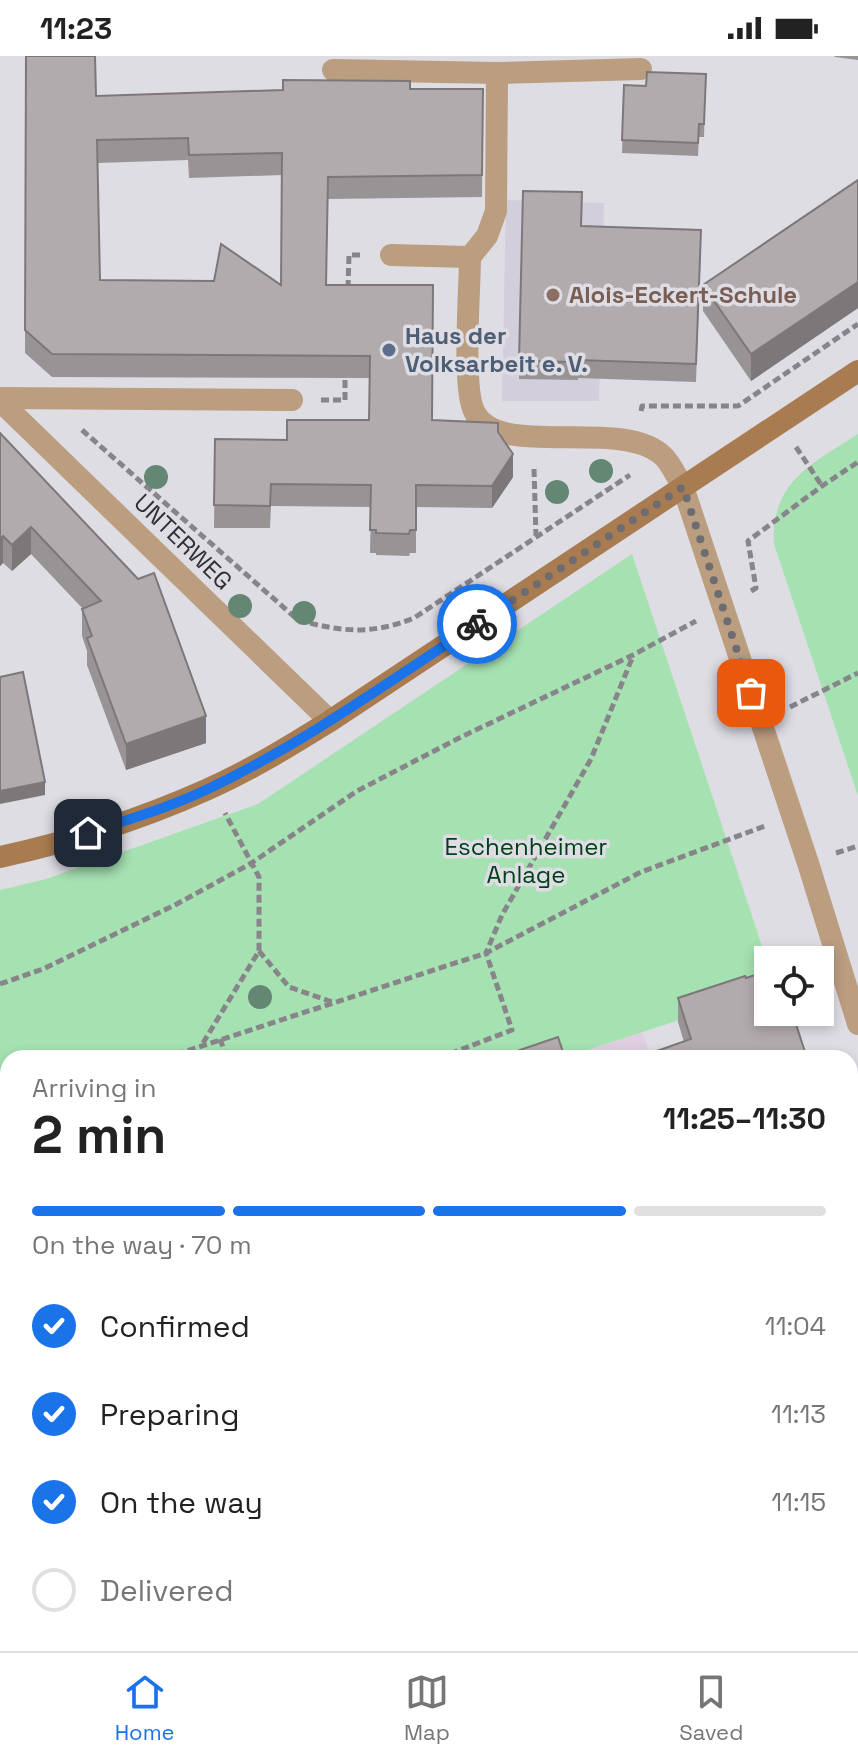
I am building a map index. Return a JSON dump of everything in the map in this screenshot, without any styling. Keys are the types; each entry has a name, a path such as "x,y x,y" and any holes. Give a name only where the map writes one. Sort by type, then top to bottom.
{"main road":[{"path":"0,857 88,833 169,805 242,772 330,721 858,371"}],"street":[{"path":"333,70 497,73 641,69"},
{"path":"497,73 496,211 487,236 470,257 469,384 473,409 483,425 507,434 635,440 663,456 683,487 858,1024"},
{"path":"391,255 470,257"},
{"path":"0,400 292,400"},
{"name":"UNTERWEG","path":"0,400 330,721"}],"path":[{"path":"347,299 349,255 391,255"},
{"path":"642,406 738,406 858,324"},
{"path":"292,400 345,400 346,371"},
{"path":"46,398 298,620 335,630 390,628 414,618 632,474"},
{"path":"533,436 536,536"},
{"path":"0,984 43,969 175,905 250,864 357,791 461,737 633,655 756,588 748,541 858,462"},
{"path":"460,1050 512,1030 486,953 502,915 591,759 633,655"},
{"path":"760,721 858,673"},
{"path":"202,1044 259,951 259,877 224,812 242,772"},
{"path":"186,1050 486,953 641,872 792,816"},
{"path":"259,951 289,987 336,1003"},
{"path":"220,1039 224,1050"}],"shaded area":[{"name":"Alois-Eckert-Schule","path":"506,200 604,203 599,401 502,401"},
{"path":"642,1032 648,1050 589,1050"}],"green space":[{"path":"858,434 858,796 774,544 779,505 787,490 811,465"},
{"name":"Eschenheimer Anlage","path":"632,554 762,946 754,946 754,996 587,1050 0,1050 0,890 46,879 258,804"}],"building":[{"path":"26,56 95,56 96,96 283,90 283,80 410,81 410,89 483,89 482,175 328,177 326,285 433,285 432,420 498,423 498,432 513,454 492,486 416,485 416,530 410,530 409,534 370,530 371,485 271,484 270,506 214,505 215,439 287,440 287,420 369,420 370,356 52,354 25,330","holes":["188,138 189,155 282,153 281,285 221,244 214,281 100,280 97,140"]},
{"path":"647,72 706,74 704,124 699,124 698,143 622,140 624,85 646,86"},
{"path":"858,180 858,282 751,354 703,285"},
{"path":"523,191 582,192 581,226 701,230 696,364 519,361"},
{"path":"0,433 138,579 154,573 206,716 126,744 87,638 92,636 82,609 101,601 31,527 12,545 3,536 0,539"},
{"path":"23,672 45,782 0,791 0,677"},
{"path":"754,975 754,1026 797,1026 804,1050 660,1050 691,1039 678,998"},
{"path":"558,1037 562,1050 520,1050"}],"way so far":[{"path":"477,624 683,487 751,693"}],"place":[{"name":"Alois-Eckert-Schule","path":"553,295"},
{"name":"Haus der Volksarbeit e. V.","path":"389,350"}],"route":[{"path":"88,833 169,805 242,772 330,721 477,624"}]}
